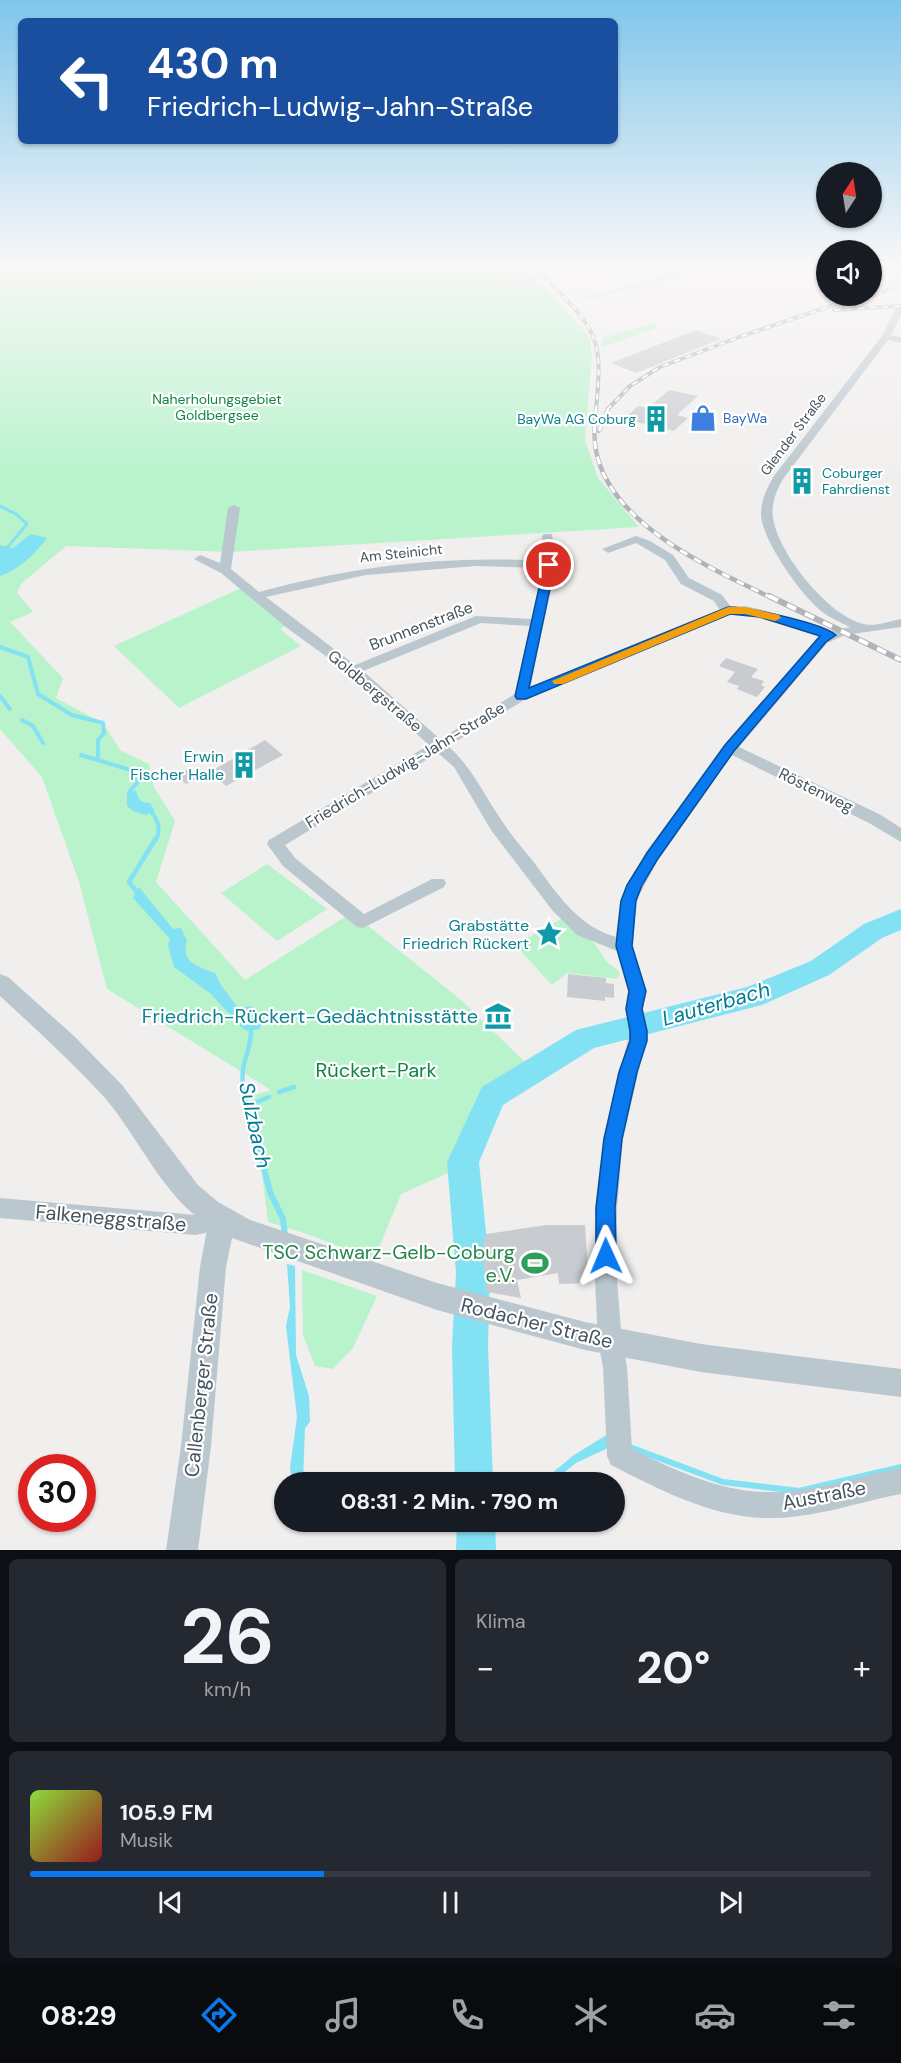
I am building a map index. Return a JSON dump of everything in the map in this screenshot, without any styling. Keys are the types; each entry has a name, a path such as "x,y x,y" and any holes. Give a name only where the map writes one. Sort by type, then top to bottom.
{"street":[{"path":"886,337 901,340"},
{"name":"Glender Straße","path":"863,628 829,611 811,594 771,536 766,513 771,488 886,337"},
{"path":"225,570 234,508"},
{"path":"521,696 549,565 548,536"},
{"path":"608,549 636,539 646,543 669,558 685,581 718,597 728,611"},
{"name":"Goldbergstraße","path":"200,560 225,570 354,670 459,764 497,826 558,906 584,930 606,941 624,946"},
{"name":"Am Steinicht","path":"257,596 309,581 386,568 477,561 549,565"},
{"name":"Friedrich-Ludwig-Jahn-Straße","path":"438,883 363,922 289,862 274,844 521,696 728,611 745,610 763,614 830,635"},
{"name":"Brunnenstraße","path":"354,670 476,620 494,619 537,623"},
{"path":"624,946 628,901 652,856 730,748 822,640 830,635 901,623"},
{"name":"Röstenweg","path":"730,748 875,819 901,836"},
{"name":"Austraße","path":"624,946 638,991 634,1009 639,1031 613,1139 606,1208 610,1342 615,1357 620,1456 674,1484 732,1501 774,1505 901,1482"},
{"name":"Rodacher Straße","path":"0,983 66,1043 114,1092 189,1193 222,1220 270,1240 475,1308 610,1342 693,1357 901,1383"},
{"name":"Falkeneggstraße","path":"0,1208 196,1225 222,1220"},
{"name":"Callenberger Straße","path":"182,1550 196,1446 213,1267 222,1220"}],"green space":[{"path":"0,336 589,337 592,355 585,440 598,478 639,527 231,552 66,546 21,584 17,593 33,612 10,622 63,678 56,698 103,723 120,750 149,764 154,787 175,821 156,882 245,980 345,917 363,922 460,999 529,1066 480,1097 457,1169 401,1194 374,1260 310,1235 268,1222 256,1127 240,1100 271,1090 107,989 79,882 42,777 0,729"},
{"path":"609,336 633,336 602,347 603,338"},
{"path":"241,588 287,625 280,629 301,646 179,708 114,646"},
{"path":"267,864 327,909 277,941 221,893"},
{"path":"563,918 595,944 607,962 620,972 617,979 567,973 552,985 515,945"},
{"path":"302,1270 377,1296 353,1348 333,1369 315,1366 303,1335"}],"water":[{"path":"31,534 47,538 26,560 0,576 0,545 13,548"},
{"path":"136,791 138,797 150,803 155,811 146,815 133,811 127,806 127,792"},
{"path":"139,887 173,929 181,928 187,941 186,954 192,963 215,973 238,1008 250,1006 262,1014 260,1029 247,1031 241,1027 211,994 174,967 168,945 170,939 133,898"},
{"path":"624,1023 626,1032 607,1040 587,1042 575,1038"},
{"path":"474,1228 478,1292 466,1288 462,1233"},
{"path":"287,1264 295,1266 296,1355 309,1396 310,1422 305,1428 303,1472 291,1472 290,1468 297,1417 286,1326 290,1307"},
{"path":"608,1434 608,1448 576,1463 565,1472 553,1472 574,1455"}],"building":[{"path":"680,336 714,336 721,339 636,373 611,363"},
{"path":"669,390 698,396 677,415 688,418 674,431 624,419 638,406 648,408"},
{"path":"726,658 758,669 751,677 764,681 761,685 765,687 757,697 727,682 735,672 719,666"},
{"name":"Erwin Fischer Halle","path":"265,740 283,755 226,786 210,772"},
{"path":"188,769 198,778 186,784 175,775"},
{"path":"568,974 606,978 606,983 614,984 614,998 605,997 605,1001 567,997"},
{"name":"TSC Schwarz-Gelb-Coburg e.V.","path":"546,1225 585,1225 589,1283 559,1284 558,1273 517,1280 521,1298 487,1292 482,1252 486,1234"}],"waterway":[{"name":"Sulzbach","path":"0,506 16,514 27,524 0,556"},
{"name":"Sulzbach","path":"0,647 28,657 38,694 72,715 103,723 104,733 98,740 98,759"},
{"name":"Sulzbach","path":"0,696 10,709"},
{"name":"Sulzbach","path":"22,720 33,726 43,743"},
{"name":"Sulzbach","path":"81,755 134,771 138,782 130,791 131,794"},
{"name":"Sulzbach","path":"150,810 158,824 159,832 156,840"},
{"name":"Sulzbach","path":"140,896 129,882 156,838"},
{"name":"Lauterbach","path":"474,1472 470,1346 473,1273 463,1162 492,1096 586,1038 752,997 820,968 873,931 901,919"},
{"name":"Sulzbach","path":"251,1028 244,1064 243,1090 259,1151"},
{"path":"279,1092 294,1087"},
{"path":"247,1106 269,1097"},
{"name":"Sulzbach","path":"259,1149 270,1192 283,1219 285,1235"},
{"path":"627,1446 723,1482 799,1491 901,1467"},
{"name":"Lauterbach","path":"476,1532 476,1550"},
{"path":"476,1548 492,1532"}],"railway":[{"path":"592,336 599,374 596,410"},
{"path":"607,410 630,386 660,367 741,336"},
{"path":"596,409 594,434 598,459 609,484 625,506 670,544 722,574 772,598"},
{"path":"599,431 608,409"},
{"path":"769,596 901,660"}],"slow traffic":[{"path":"558,681 728,611 745,610 775,618"}],"place":[{"name":"BayWa","path":"703,418"},
{"name":"BayWa AG Coburg","path":"656,419"},
{"name":"Coburger Fahrdienst","path":"802,481"},
{"name":"Erwin Fischer Halle","path":"244,765"},
{"name":"Grabstätte Friedrich Rückert","path":"549,934"},
{"name":"Friedrich-Rückert-Gedächtnisstätte","path":"498,1016"},
{"name":"TSC Schwarz-Gelb-Coburg e.V.","path":"535,1263"}],"route":[{"path":"549,565 521,696 728,611 745,610 763,614 830,635 822,640 730,748 652,856 628,901 624,946 638,991 634,1009 639,1031 613,1139 606,1208 606,1256"}],"park label":[{"name":"Naherholungsgebiet Goldbergsee","path":"217,408"},
{"name":"Rückert-Park","path":"376,1070"}]}
